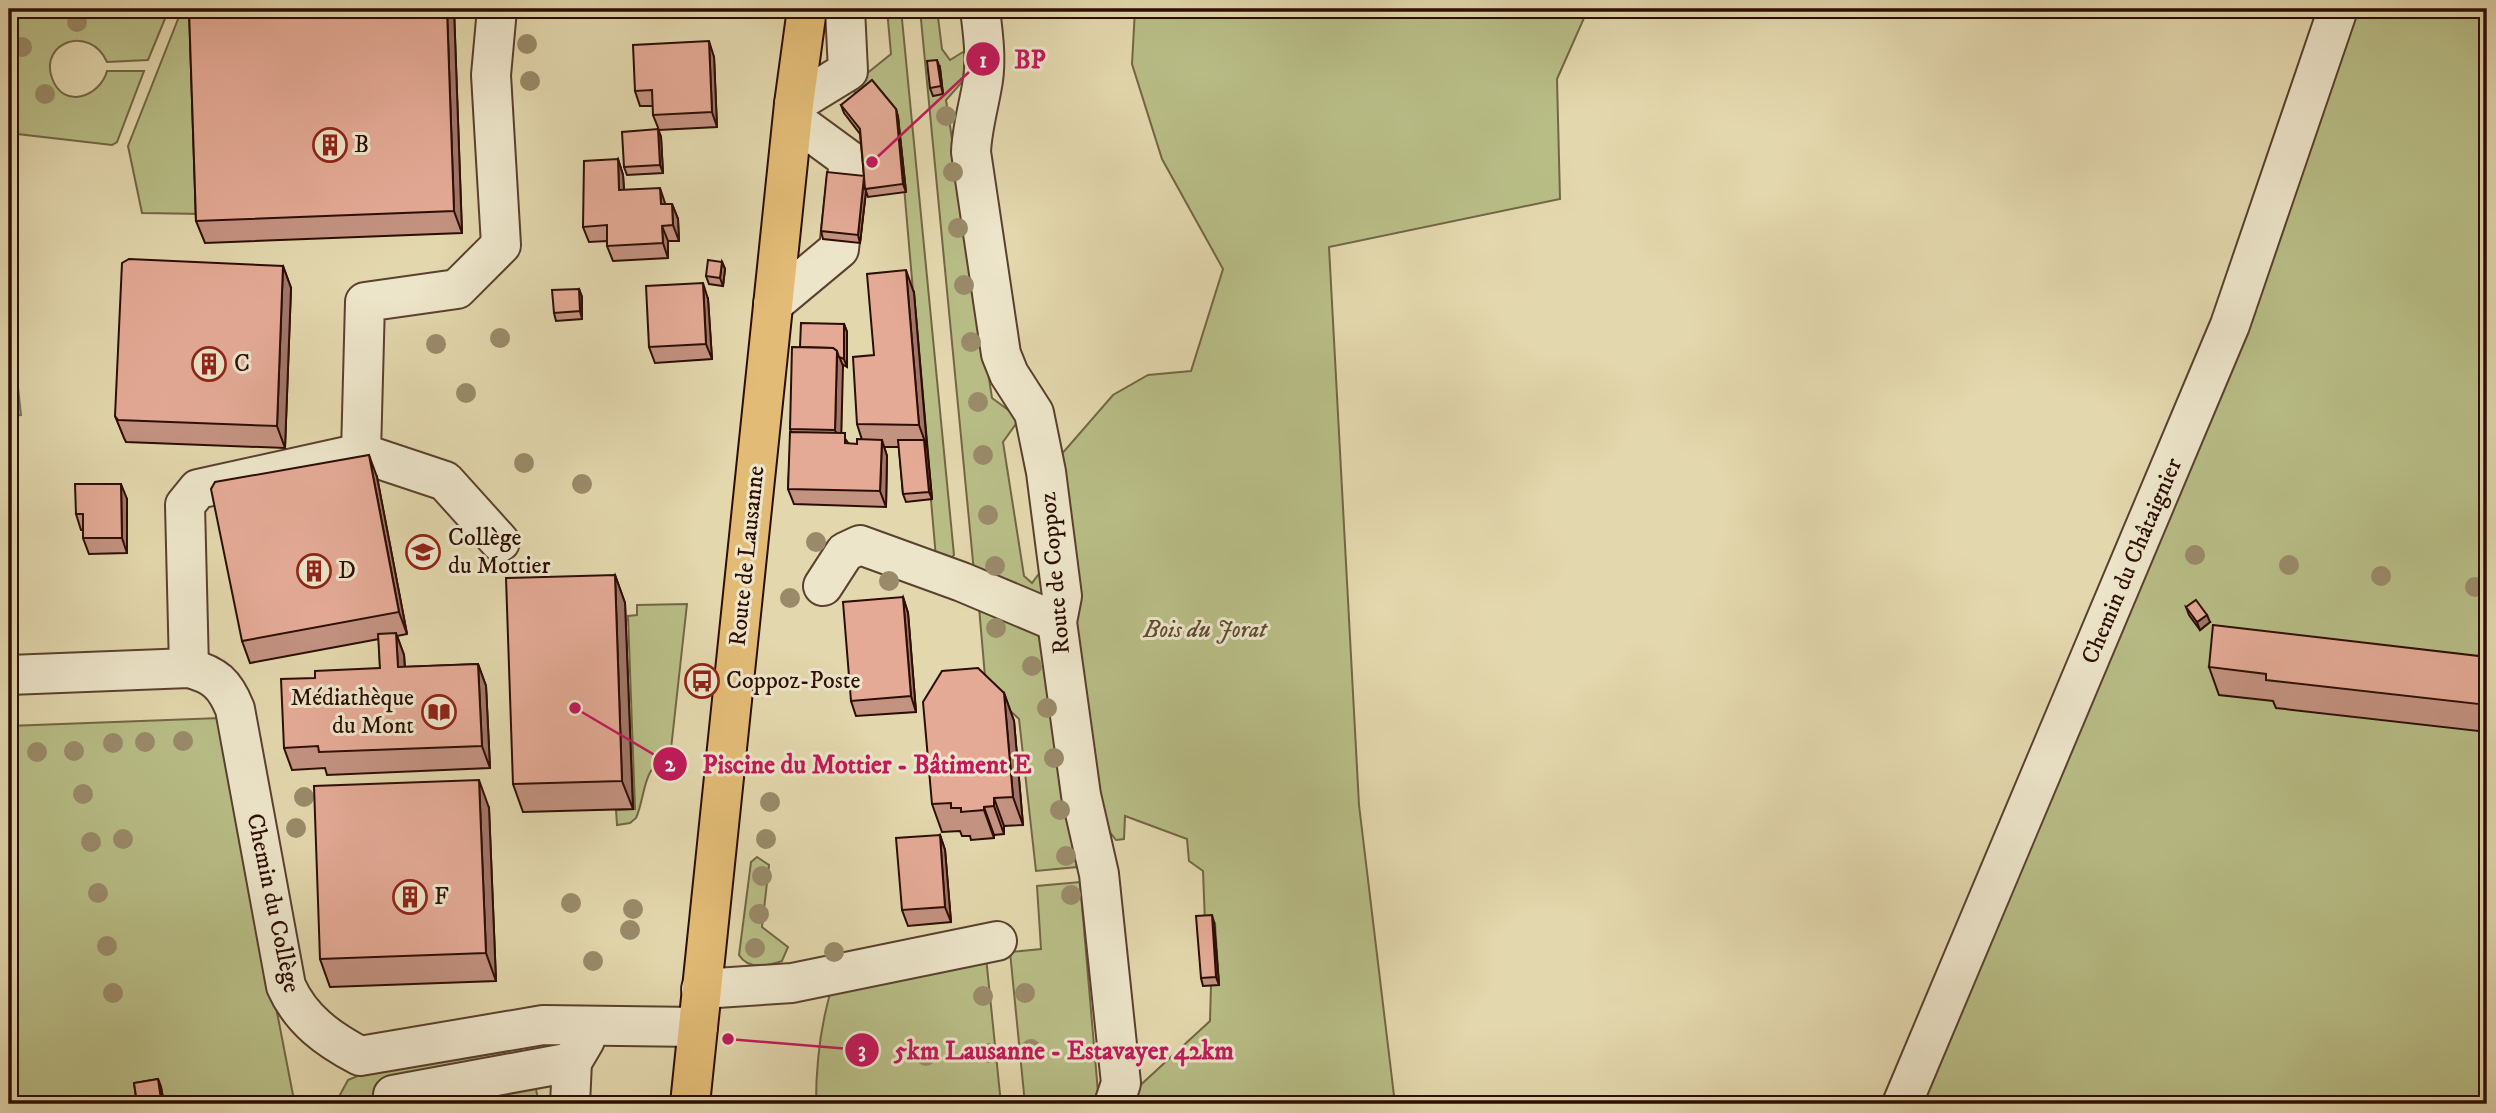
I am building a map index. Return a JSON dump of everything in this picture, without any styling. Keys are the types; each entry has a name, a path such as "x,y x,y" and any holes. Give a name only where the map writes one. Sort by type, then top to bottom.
{"main road":[{"name":"Route de Lausanne","path":"690,1104 793,111 807,9"}],"street":[{"path":"360,453 365,302 457,289 502,245 491,75 497,9"},
{"path":"773,304 839,249 849,160 793,111 848,71 845,9"},
{"name":"Route de Coppoz","path":"980,9 985,43 983,85 973,123 971,152 1001,354 1009,374 1034,413 1046,472 1062,596 1057,622 1081,795 1099,874 1108,944 1121,1083 1114,1104"},
{"name":"Chemin du Châtaignier","path":"1902,1104 2230,325 2338,9"},
{"path":"189,668 185,505 198,489 360,453 446,481 500,542"},
{"path":"823,586 845,552 860,545 962,582 1057,622"},
{"name":"Chemin du Collège","path":"9,674 189,668 207,673 227,689 235,709 286,986 294,1002 310,1022 336,1043 360,1056 543,1025 572,1023 594,1027 658,1024 698,1027"},
{"path":"701,989 792,983 998,941"},
{"path":"570,1104 572,1062 594,1027"},
{"path":"393,1095 572,1062"}],"green space":[{"path":"9,9 169,9 148,60 107,62 99,50 89,43 79,41 68,42 59,47 53,55 50,65 52,78 57,88 72,97 81,96 97,88 107,71 144,71 117,142 112,145 9,133"},
{"path":"182,9 246,9 204,214 142,213 128,146"},
{"path":"887,9 901,9 954,555 949,560 936,558 898,117 875,88 861,99 850,87 891,54"},
{"path":"920,9 937,9 942,49 950,60 963,52 968,54 970,73 946,100 992,398 1015,415 1018,421 1003,442 1024,576 1032,583 1047,563 1050,582 1041,600 974,572"},
{"name":"Bois du Jorat","path":"1135,9 1588,9 1557,79 1560,199 1329,247 1359,805 1395,1104 1126,1104 1133,1092 1210,1021 1211,985 1219,985 1215,923 1205,923 1203,871 1189,861 1187,839 1125,816 1124,839 1116,840 1081,795 1046,472 1113,395 1148,375 1191,371 1223,269 1162,159 1132,64"},
{"path":"2321,9 2487,9 2487,1104 1881,1104 2175,426"},
{"path":"687,604 670,758 654,766 650,773 636,818 630,823 617,825 616,810 635,809 628,616 637,615 637,605"},
{"path":"979,607 1048,638 1077,867 1036,871 1019,719 986,688"},
{"path":"220,718 294,1100 238,1104 9,1104 9,726"},
{"path":"757,857 769,865 762,927 788,947 782,961 765,965 753,965 739,955 751,862"},
{"path":"1080,882 1099,1104 1025,1104 1010,952 1041,949 1037,886"},
{"path":"986,957 1001,1104 816,1104 820,1045 832,987"},
{"path":"522,1047 517,1055 535,1084 538,1099 532,1104 335,1104 348,1080 367,1072"}],"water":[{"path":"9,351 14,351 21,415 9,416"}],"building":[{"name":"B","path":"189,9 447,9 454,211 196,221"},
{"path":"709,41 712,112 653,115 652,90 635,91 633,45"},
{"path":"937,60 941,86 930,88 927,61"},
{"path":"872,80 896,109 903,184 865,189 864,177 858,235 821,231 827,172 864,176 860,129 841,105"},
{"path":"658,129 660,165 624,167 622,132"},
{"path":"618,159 619,190 660,188 661,204 672,204 673,225 662,226 663,243 607,246 607,225 583,227 584,161"},
{"name":"C","path":"129,259 283,266 277,426 118,420 115,416 122,263"},
{"path":"708,260 722,262 720,278 706,276"},
{"path":"906,270 919,425 857,424 853,357 874,355 867,274"},
{"path":"703,283 706,344 649,347 646,286"},
{"path":"579,289 580,311 554,313 552,290"},
{"path":"801,323 844,324 844,359 839,357 833,348 800,347"},
{"path":"792,347 833,348 837,351 835,430 790,429"},
{"path":"790,432 845,433 845,443 857,444 857,439 882,440 880,491 788,489"},
{"path":"898,440 924,440 929,492 903,494"},
{"name":"D","path":"369,455 399,612 242,641 211,489 215,482"},
{"path":"75,484 121,484 122,538 83,538 83,514 76,514"},
{"path":"615,575 622,781 513,784 506,578"},
{"path":"903,597 911,696 851,701 843,602"},
{"path":"2196,600 2207,615 2197,622 2186,607"},
{"path":"2213,625 2487,657 2487,705 2266,680 2266,674 2209,667"},
{"path":"396,633 398,667 478,664 482,746 319,752 318,746 284,748 281,679 315,678 315,671 380,668 378,634"},
{"path":"978,668 1004,693 1013,797 994,798 994,806 984,807 984,810 961,812 961,808 951,808 951,803 932,804 923,702 942,671"},
{"name":"F","path":"479,780 486,953 320,959 314,786"},
{"path":"940,835 945,907 902,910 896,838"},
{"path":"1212,915 1216,977 1201,978 1196,916"},
{"path":"158,1079 161,1099 137,1103 134,1083"}],"place":[{"name":"B","path":"330,145"},
{"name":"BP","path":"872,162"},
{"name":"C","path":"209,364"},
{"name":"Collège du Mottier","path":"423,552"},
{"name":"D","path":"314,571"},
{"name":"Coppoz-Poste","path":"702,681"},
{"name":"Piscine du Mottier - Bâtiment E","path":"575,708"},
{"name":"Médiathèque du Mont","path":"439,712"},
{"name":"F","path":"410,897"},
{"name":"5km Lausanne - Estavayer 42km","path":"728,1039"}]}
